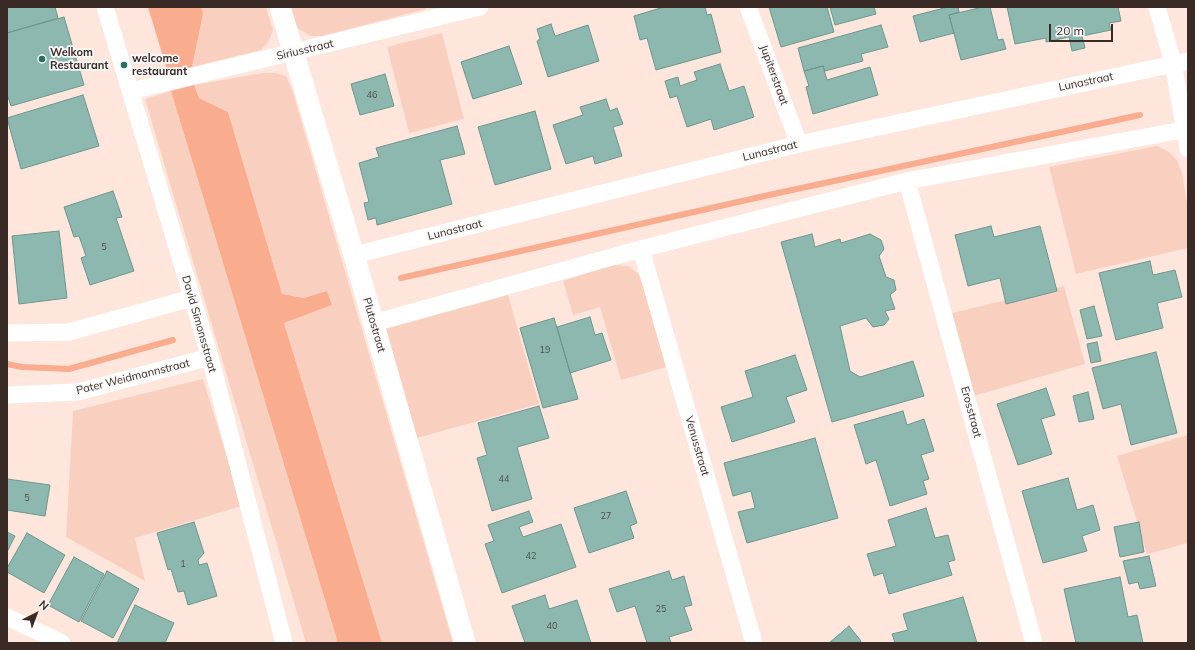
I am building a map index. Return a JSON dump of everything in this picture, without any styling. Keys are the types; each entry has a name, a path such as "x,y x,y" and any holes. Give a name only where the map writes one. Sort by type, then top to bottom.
{"street":[{"name":"David Simonsstraat","path":"105,7 210,357 284,643"},
{"name":"Plutostraat","path":"280,7 354,255 465,643"},
{"name":"Siriusstraat","path":"131,91 480,7"},
{"name":"Jupiterstraat","path":"748,7 799,144"},
{"path":"1157,7 1180,62 1188,150"},
{"name":"Lunastraat","path":"354,255 799,144 1180,62"},
{"path":"373,323 641,249 907,181 1186,129"},
{"name":"Erosstraat","path":"907,181 1034,643"},
{"name":"Venusstraat","path":"641,249 754,643"},
{"path":"7,333 69,332 192,298"},
{"name":"Pater Weidmannstraat","path":"7,395 78,392 210,357"},
{"path":"7,617 62,643"}],"shaded area":[{"path":"148,7 201,7 203,14 192,67 168,73"},
{"path":"201,7 266,7 273,30 269,41 261,50 192,67 203,14"},
{"path":"288,7 425,7 426,9 322,36 311,36 300,30 292,21"},
{"path":"442,33 464,119 409,133 387,47"},
{"path":"263,73 275,73 286,76 292,89 453,643 382,643 284,323 332,305 327,291 304,298 282,294 228,112 199,98 194,85"},
{"path":"194,85 199,98 228,112 282,294 304,298 327,291 332,305 284,323 382,643 338,643 171,91"},
{"path":"171,91 338,643 306,643 145,99"},
{"path":"1157,146 1169,152 1177,160 1182,173 1188,209 1188,248 1076,274 1049,167"},
{"path":"613,265 628,266 639,274 666,367 621,380 600,307 573,315 563,281"},
{"path":"1064,286 1085,364 966,398 944,315"},
{"path":"508,295 539,404 417,438 386,329"},
{"path":"203,379 242,506 135,538 145,581 66,537 73,411"},
{"path":"1188,435 1188,543 1147,554 1117,456"}],"building":[{"path":"7,7 55,7 58,18 7,33"},
{"path":"664,7 705,7 707,15 711,14 721,52 656,70 647,38 640,40 634,16"},
{"path":"769,7 827,7 834,32 781,47"},
{"path":"830,7 874,7 876,14 835,25"},
{"path":"948,7 958,7 959,12 949,15 954,33 920,42 913,16"},
{"path":"983,7 990,7 998,40 1003,39 1006,49 961,60 949,15"},
{"path":"1007,7 1118,7 1121,21 1109,23 1111,30 1082,36 1085,48 1072,51 1069,37 1046,42 1046,38 1015,44"},
{"name":"Welkom Restaurant","path":"64,17 84,85 11,106 7,94 7,33"},
{"path":"551,24 555,36 588,25 599,61 548,77 537,41 540,39 537,29"},
{"path":"881,25 888,47 861,54 863,61 825,71 823,66 804,71 798,48"},
{"path":"509,46 522,84 473,99 461,62"},
{"path":"720,64 729,91 744,86 754,117 714,130 711,119 687,127 677,96 670,98 665,81 678,77 680,86 697,80 694,72"},
{"path":"823,66 827,80 870,67 878,95 813,114 806,87 809,86 804,71"},
{"path":"385,74 394,106 360,115 351,84"},
{"path":"83,95 99,146 21,169 7,118"},
{"path":"606,99 610,111 617,108 623,124 613,127 622,156 595,164 593,156 566,164 553,125 583,115 580,107"},
{"path":"535,111 551,169 495,185 478,127"},
{"path":"457,126 465,154 440,160 452,204 377,225 376,218 368,220 364,203 369,202 359,163 379,157 376,148"},
{"path":"113,191 122,217 116,218 134,271 90,285 81,258 86,256 79,236 74,237 64,207"},
{"path":"991,226 994,237 1040,226 1057,291 1006,304 1000,278 968,286 955,235"},
{"path":"59,231 67,298 19,304 12,236"},
{"path":"812,234 815,247 840,239 841,243 870,234 881,240 884,249 879,256 886,277 894,280 896,290 890,295 895,309 885,311 889,319 884,325 873,327 866,318 840,326 850,371 860,377 913,361 924,396 832,422 781,242"},
{"path":"1150,261 1153,275 1175,270 1182,297 1157,303 1163,328 1116,340 1099,273"},
{"path":"1094,306 1102,336 1087,339 1080,310"},
{"path":"590,317 595,335 602,333 611,360 570,373 557,327"},
{"path":"554,318 578,399 543,408 520,328"},
{"path":"1097,342 1101,361 1091,363 1087,344"},
{"path":"1156,352 1177,433 1131,445 1121,404 1103,409 1092,368"},
{"path":"795,355 807,390 786,397 795,422 732,442 721,407 753,397 745,371"},
{"path":"1046,388 1055,415 1041,419 1052,454 1018,465 997,404"},
{"path":"1088,392 1094,419 1079,422 1073,396"},
{"path":"539,406 549,438 517,447 532,499 492,511 477,458 487,455 478,423"},
{"path":"903,411 907,425 924,419 934,451 921,455 929,479 923,481 927,494 890,506 876,460 866,464 854,425"},
{"path":"815,438 838,518 747,543 738,512 755,508 751,491 733,496 724,463"},
{"path":"1068,478 1077,510 1093,505 1100,530 1082,536 1087,551 1043,563 1022,491"},
{"path":"7,479 50,485 45,516 7,510"},
{"path":"626,491 637,523 630,526 634,538 589,553 574,508"},
{"path":"926,508 935,538 948,535 955,560 948,562 952,575 889,594 883,573 874,576 867,554 896,546 888,520"},
{"path":"529,511 533,522 519,527 523,537 561,524 576,567 502,593 485,544 494,541 488,525"},
{"path":"194,522 204,553 198,560 199,565 207,563 217,596 188,605 184,591 178,592 171,569 168,570 157,533"},
{"path":"1139,522 1144,552 1120,557 1114,527"},
{"path":"7,532 15,536 7,552"},
{"path":"27,533 65,555 44,593 7,572 7,568"},
{"path":"1149,556 1156,586 1140,589 1138,582 1129,584 1123,561"},
{"path":"74,557 104,574 79,622 48,605"},
{"path":"107,571 139,589 113,638 81,621"},
{"path":"669,571 672,580 684,576 692,605 684,607 692,630 669,637 671,643 647,643 635,606 617,612 609,589"},
{"path":"1120,577 1128,617 1137,615 1143,643 1076,643 1064,589"},
{"path":"545,595 549,609 577,600 591,643 525,643 512,606"},
{"path":"963,597 977,643 895,643 892,634 908,630 903,614"},
{"path":"135,605 174,623 165,643 117,643"},
{"path":"849,626 861,641 859,643 829,643"}],"waterway":[{"path":"401,278 769,195 1140,115"},
{"path":"7,364 22,367 69,369 173,340"}],"place":[{"name":"Welkom Restaurant","path":"42,59"},
{"name":"welcome restaurant","path":"124,65"}]}
